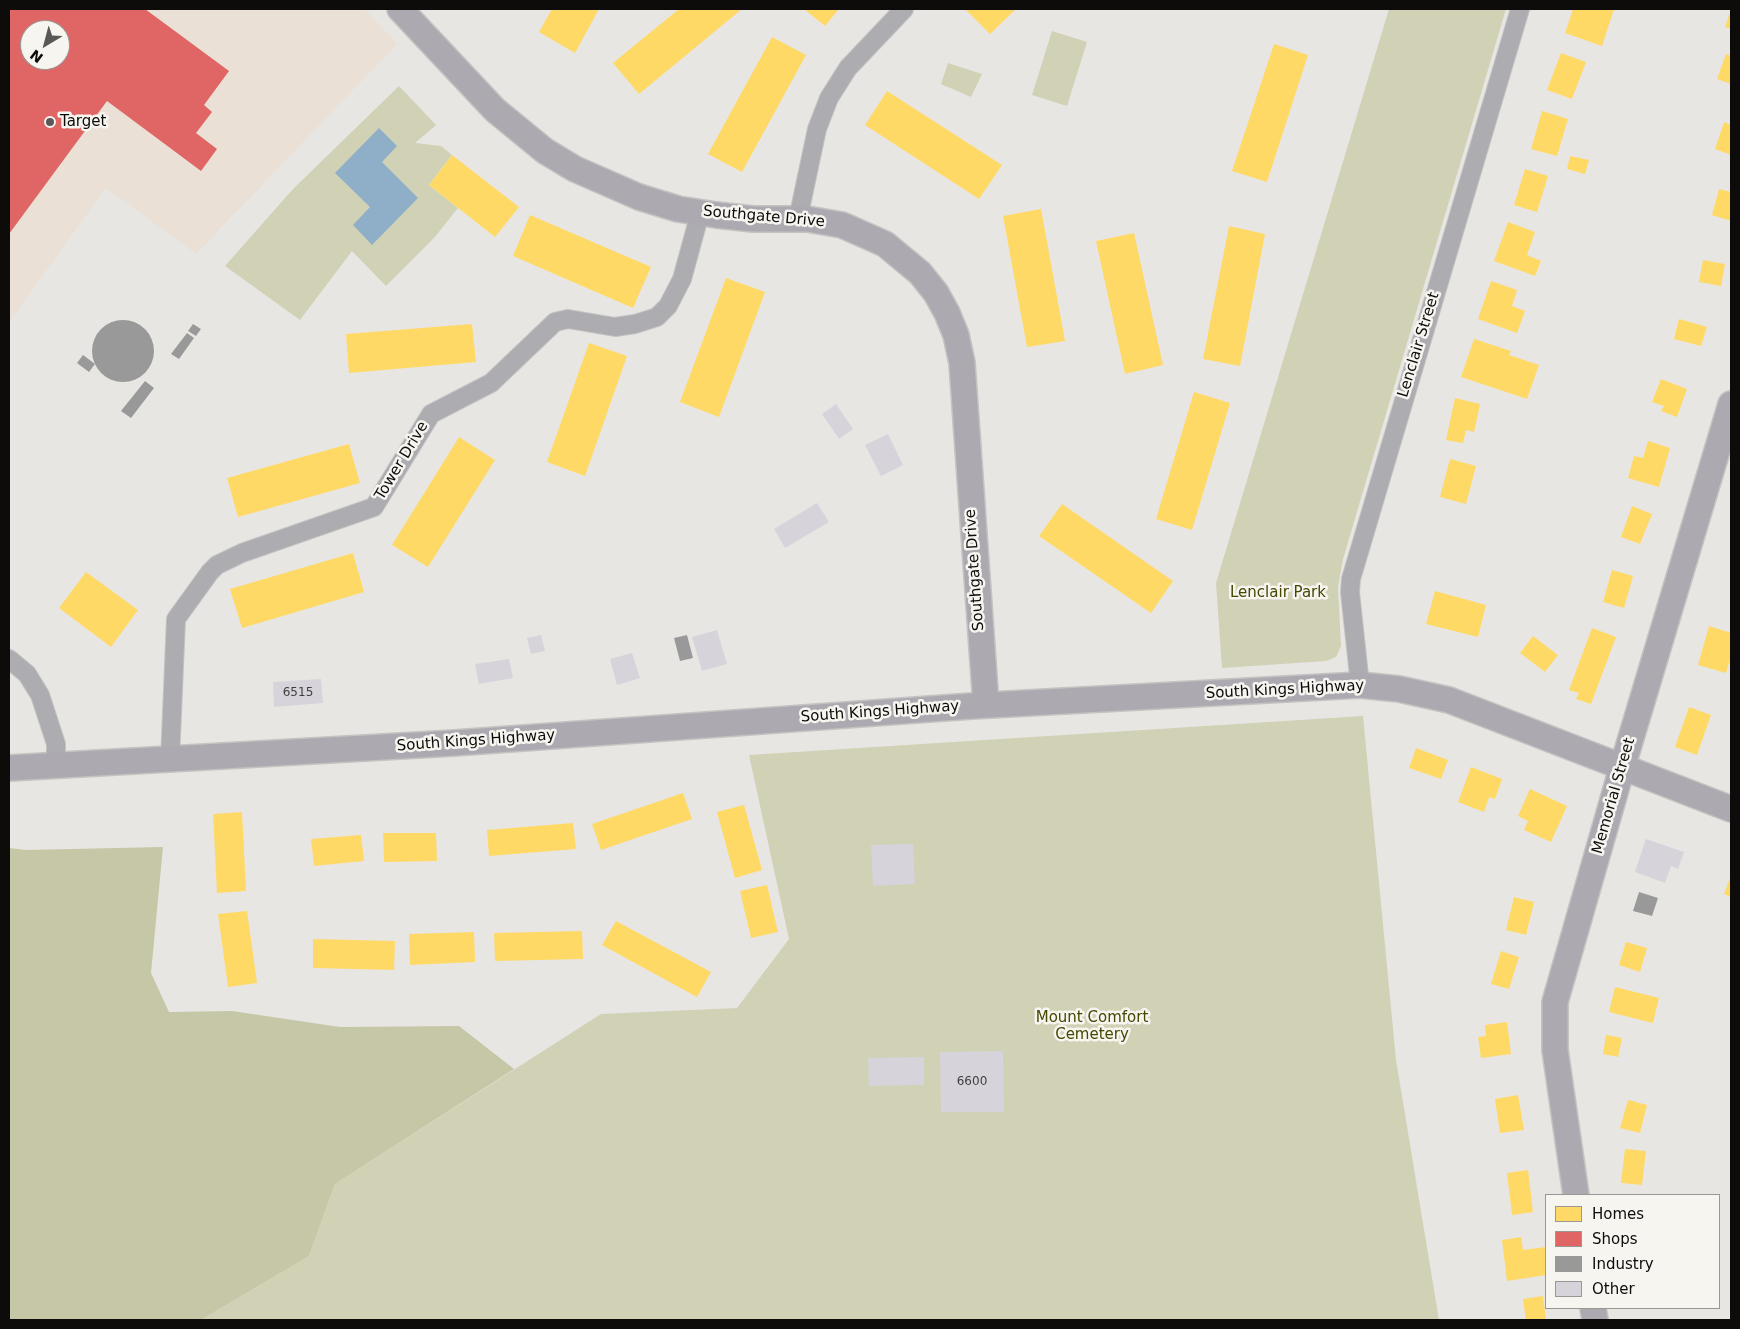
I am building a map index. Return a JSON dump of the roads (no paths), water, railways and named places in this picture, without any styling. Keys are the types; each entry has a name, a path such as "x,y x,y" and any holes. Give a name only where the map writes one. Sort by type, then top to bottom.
{"street":[{"name":"Southgate Drive","path":"400,9 494,110 545,151 606,184 639,197 700,213 753,219 798,219 842,225 885,244 920,273 936,293 950,321 962,364 986,705"},
{"path":"798,219 817,129 829,98 848,68 904,9"},
{"name":"Lenclair Street","path":"1360,685 1350,592 1351,579 1520,9"},
{"name":"Tower Drive","path":"170,760 176,619 190,597 217,564 242,552 374,506 432,414 440,408 465,398 491,383 555,322 568,319 615,327 635,324 657,317 668,306 682,279 700,213"},
{"name":"Memorial Street","path":"1576,1194 1555,1050 1555,1002 1622,768 1731,404"},
{"path":"9,659 27,674 40,695 56,744 56,766"},
{"name":"South Kings Highway","path":"9,768 462,743 986,705 1360,685 1399,689 1450,700 1731,809"}],"water":[{"path":"379,128 397,146 382,162 418,198 372,245 353,225 370,207 335,173"}],"place":[{"name":"Target","path":"50,122"}],"park label":[{"name":"Lenclair Park","path":"1278,593"},
{"name":"Mount Comfort Cemetery","path":"1092,1026"}]}
